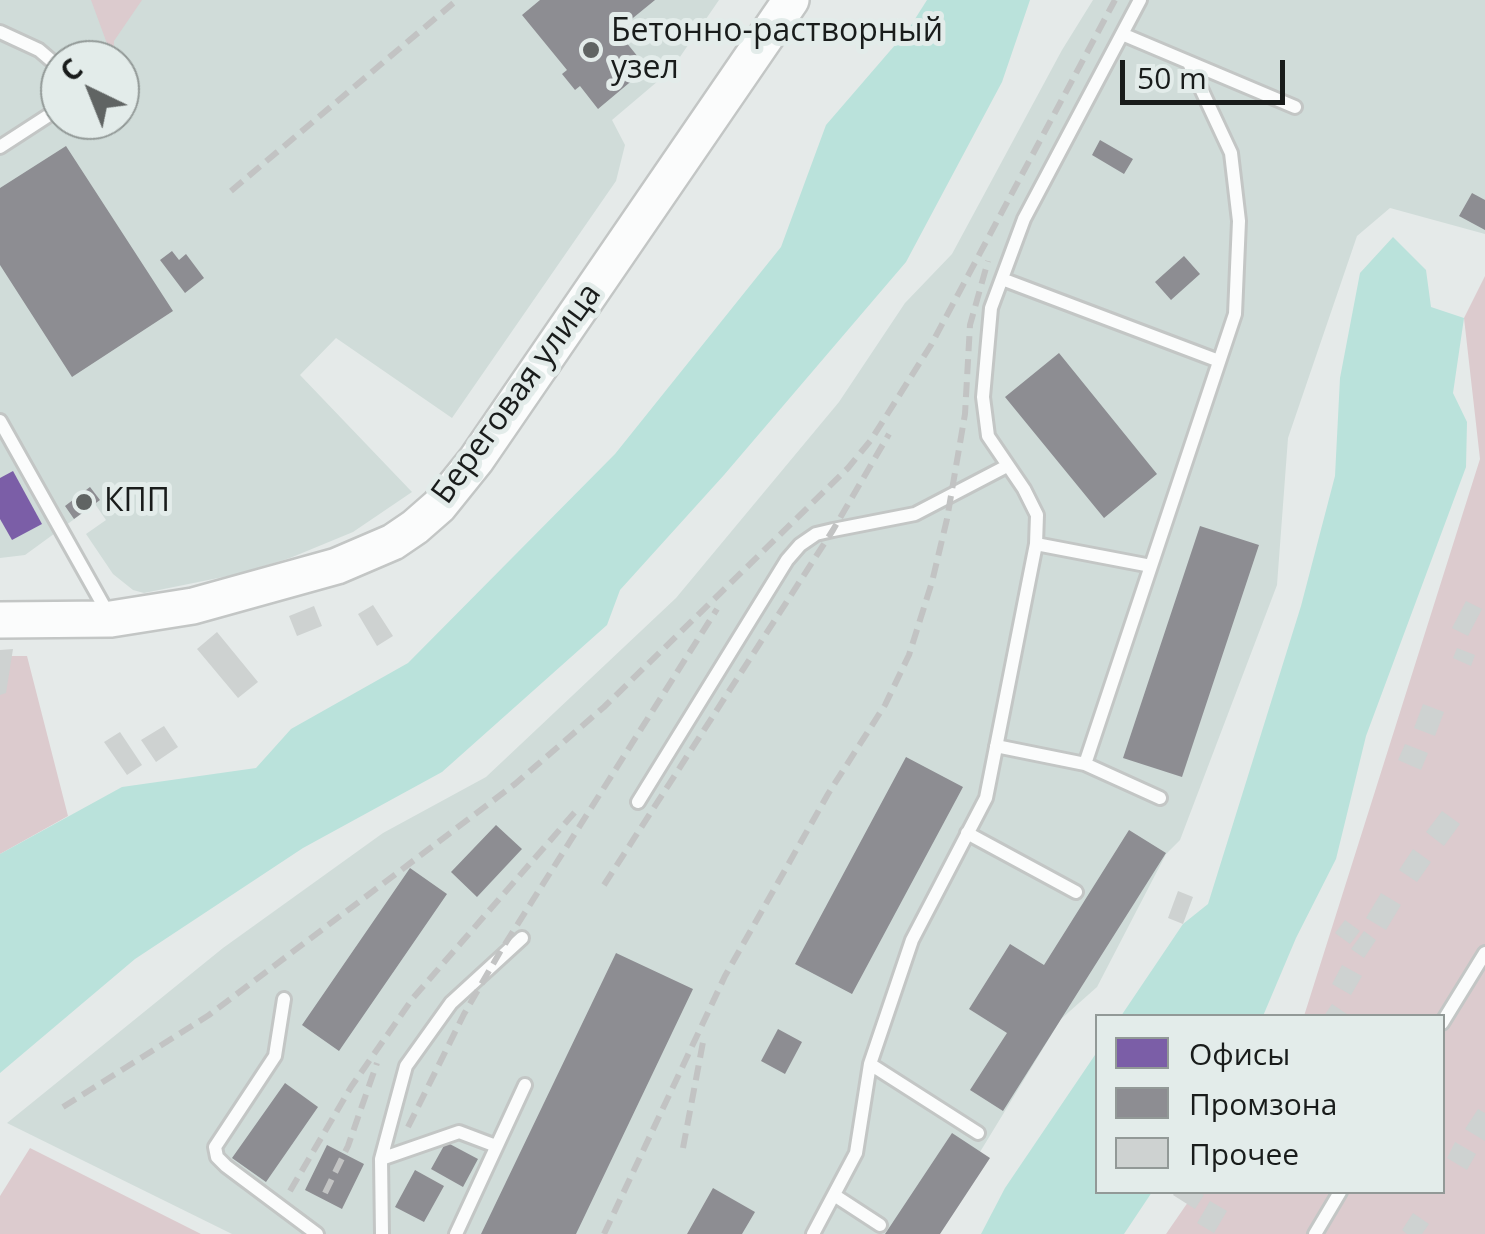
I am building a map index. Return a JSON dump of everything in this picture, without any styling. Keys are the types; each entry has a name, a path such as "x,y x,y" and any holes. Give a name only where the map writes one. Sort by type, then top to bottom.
{"street":[{"name":"Береговая улица","path":"0,620 111,619 193,606 337,566 393,542 439,506 476,460 790,0"}],"lane":[{"path":"813,1234 856,1153 870,1064 912,940 986,798 1036,544 1038,515 988,436 984,397 991,308 1024,219 1140,0"},
{"path":"0,32 40,51"},
{"path":"1122,34 1294,107"},
{"path":"1085,764 1235,314 1239,221 1231,153 1190,63"},
{"path":"0,147 40,121"},
{"path":"1002,278 1220,361"},
{"path":"0,421 111,619"},
{"path":"638,802 786,560 800,544 816,534 915,514 1006,466"},
{"path":"1036,544 1151,566"},
{"path":"996,746 1085,764 1160,798"},
{"path":"967,834 1076,892"},
{"path":"382,1234 380,1160 406,1066 452,1003 522,938"},
{"path":"1445,1018 1485,952"},
{"path":"284,999 275,1056 214,1147 226,1166 317,1234"},
{"path":"870,1064 978,1133"},
{"path":"456,1234 525,1084"},
{"path":"380,1160 459,1132 496,1146"},
{"path":"1315,1234 1339,1194"},
{"path":"834,1196 880,1225"}],"shaded area":[{"path":"0,0 719,0 671,70 612,120 625,145 616,181 452,418 336,338 300,375 412,492 353,532 290,558 238,574 144,593 133,590 113,574 86,534 106,520 95,504 25,555 0,558"},
{"path":"91,0 142,0 115,40 106,40"},
{"path":"927,0 1030,0 1002,82 906,262 620,590 607,625 442,772 303,848 135,959 0,1073 0,854 122,787 256,768 291,729 408,663 615,454 781,247 826,125 908,30"},
{"path":"1093,0 1485,0 1485,234 1390,208 1357,236 1288,438 1277,585 1180,840 1166,854 1097,987 1061,1019 930,1234 232,1234 7,1123 223,948 383,833 486,777 676,598 839,402 905,303 952,254"},
{"path":"1393,237 1426,270 1431,307 1464,318 1453,393 1467,422 1466,467 1366,736 1336,859 1264,1014 1122,1014 1183,924 1208,904 1301,606 1335,476 1340,378 1360,273"},
{"path":"1485,276 1485,1234 1166,1234 1194,1194 1445,1194 1445,1014 1305,1014 1480,459 1464,318"},
{"path":"0,656 27,656 68,816 0,854"},
{"path":"1095,1055 1095,1194 1151,1194 1124,1234 981,1234 1005,1188"},
{"path":"30,1148 201,1234 0,1234 0,1196"}],"building: Офисы":[{"path":"13,471 42,524 12,540 0,519 0,478"}],"building: Промзона":[{"name":"Бетонно-растворный узел","path":"540,0 655,0 617,31 647,68 598,109 580,86 575,90 562,74 567,70 522,15"},
{"path":"1100,140 1133,159 1124,174 1092,155"},
{"path":"66,146 173,311 72,377 0,265 0,188"},
{"path":"1472,193 1485,200 1485,230 1459,216"},
{"path":"172,251 179,260 186,254 204,278 185,293 160,260"},
{"path":"1184,256 1200,274 1171,300 1155,282"},
{"path":"1059,353 1157,474 1104,518 1005,397"},
{"name":"КПП","path":"90,487 100,500 74,519 65,506"},
{"path":"1200,526 1259,545 1182,777 1123,758"},
{"path":"906,757 963,787 852,994 795,964"},
{"path":"496,825 522,849 477,897 451,872"},
{"path":"1129,830 1166,853 1003,1111 970,1090 1007,1033 969,1009 1010,944 1044,965"},
{"path":"410,868 447,894 339,1051 302,1025"},
{"path":"616,953 693,989 576,1234 481,1234"},
{"path":"778,1029 802,1042 785,1074 761,1061"},
{"path":"285,1083 318,1107 266,1182 232,1158"},
{"path":"952,1133 990,1158 940,1234 885,1234"},
{"path":"446,1142 478,1159 463,1187 431,1169"},
{"path":"327,1145 364,1164 342,1209 305,1190"},
{"path":"415,1170 444,1186 424,1222 395,1207"},
{"path":"713,1188 755,1212 742,1234 687,1234"}],"building: Прочее":[{"path":"1466,601 1482,609 1468,636 1452,628"},
{"path":"373,605 393,636 377,646 358,614"},
{"path":"314,606 322,626 297,636 289,616"},
{"path":"217,632 258,682 238,698 197,649"},
{"path":"1457,648 1475,655 1471,666 1453,658"},
{"path":"13,649 6,693 0,695 0,650"},
{"path":"1423,704 1444,712 1435,736 1414,728"},
{"path":"164,726 178,747 156,762 141,740"},
{"path":"120,732 142,765 127,775 104,742"},
{"path":"1405,744 1428,753 1421,770 1398,760"},
{"path":"1442,811 1460,824 1444,846 1426,832"},
{"path":"1413,849 1431,862 1417,882 1399,870"},
{"path":"1178,891 1193,897 1183,924 1168,918"},
{"path":"1381,893 1401,905 1386,930 1366,918"},
{"path":"1345,920 1360,931 1350,944 1335,933"},
{"path":"1364,931 1376,940 1364,958 1351,949"},
{"path":"1342,965 1362,976 1351,995 1332,984"},
{"path":"1332,1004 1347,1014 1325,1014"},
{"path":"1478,1109 1485,1113 1485,1141 1465,1129"},
{"path":"1455,1142 1476,1154 1467,1170 1447,1158"},
{"path":"1202,1194 1204,1195 1195,1209 1173,1195"},
{"path":"1210,1201 1227,1211 1214,1233 1197,1223"},
{"path":"1413,1213 1429,1224 1422,1234 1402,1230"}],"railway":[{"path":"231,191 457,0"},
{"path":"63,1107 209,1015 515,784 604,707 848,468 871,440 931,345 1115,0"},
{"path":"604,1234 725,976 828,794 885,705 909,655 947,519 965,414 970,325 988,261"},
{"path":"604,885 833,530 889,434"},
{"path":"408,1127 464,1014 500,952 717,609"},
{"path":"290,1191 351,1087 413,998 575,812"},
{"path":"683,1148 703,1042"},
{"path":"325,1193 348,1146 377,1063"}],"place":[{"name":"Бетонно-растворный узел","path":"591,50"},
{"name":"КПП","path":"84,502"}]}
